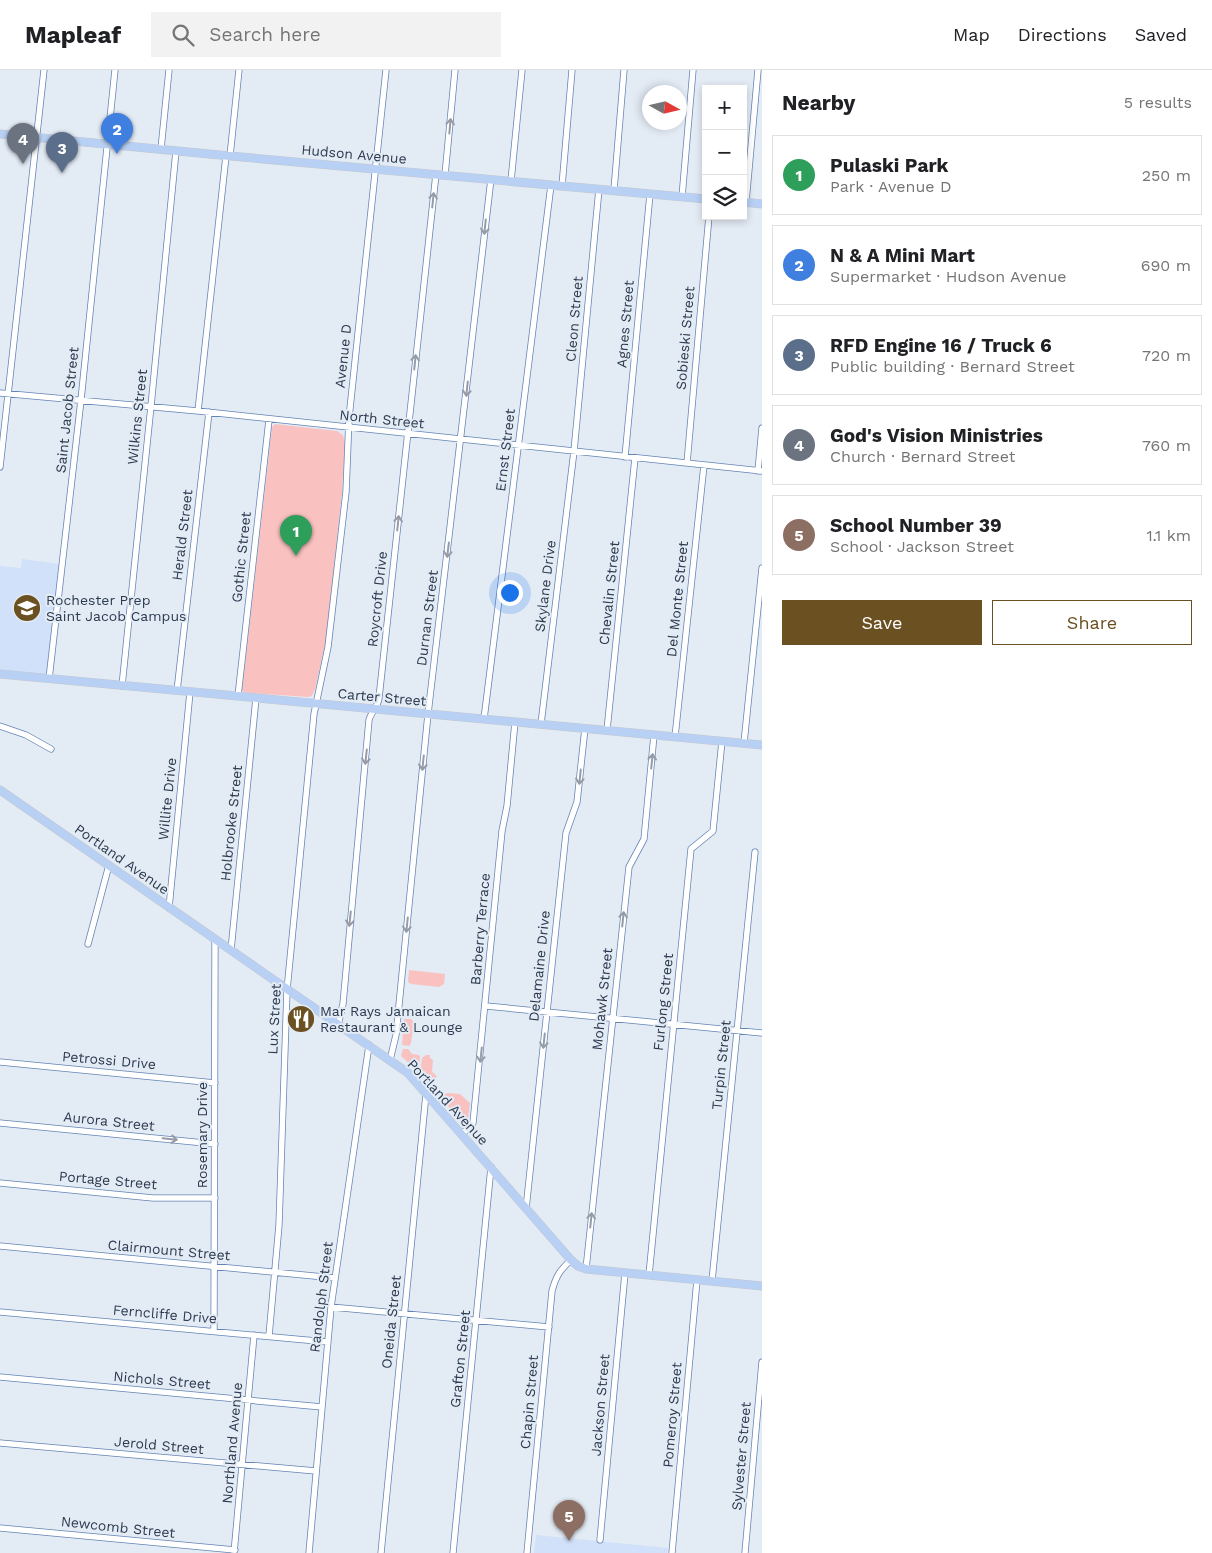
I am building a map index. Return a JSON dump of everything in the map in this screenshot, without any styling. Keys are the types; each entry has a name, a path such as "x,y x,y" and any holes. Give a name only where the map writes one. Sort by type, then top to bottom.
{"main road":[{"name":"Hudson Avenue","path":"0,134 702,199"},
{"path":"747,202 762,204"},
{"name":"Carter Street","path":"0,674 762,745"},
{"name":"Portland Avenue","path":"0,790 408,1073 570,1260 578,1266 586,1269 762,1286"}],"street":[{"path":"0,467 44,70"},
{"name":"Saint Jacob Street","path":"49,679 81,400 115,70"},
{"path":"161,149 169,70"},
{"path":"198,411 239,70"},
{"name":"Avenue D","path":"316,704 331,626 346,492 348,428 386,70"},
{"path":"445,175 455,70"},
{"path":"511,181 522,70"},
{"path":"562,186 572,70"},
{"path":"614,190 624,70"},
{"path":"682,197 693,70"},
{"path":"747,182 758,70"},
{"name":"Wilkins Street","path":"122,686 176,151"},
{"name":"Roycroft Drive","path":"338,1025 344,996 369,720 378,704 379,698 436,174"},
{"name":"Durnan Street","path":"390,1060 396,1035 428,714 491,179"},
{"name":"Ernst Street","path":"484,719 551,185"},
{"name":"Cleon Street","path":"574,451 599,189"},
{"name":"Agnes Street","path":"625,457 650,194"},
{"name":"Sobieski Street","path":"686,463 708,220"},
{"name":"North Street","path":"0,393 151,406 760,471"},
{"name":"Herald Street","path":"177,691 209,412"},
{"name":"Gothic Street","path":"238,696 269,420"},
{"path":"760,471 762,428"},
{"name":"Skylane Drive","path":"541,724 574,451"},
{"name":"Chevalin Street","path":"607,730 635,458"},
{"name":"Del Monte Street","path":"675,737 704,465"},
{"path":"744,743 762,568"},
{"name":"Willite Drive","path":"169,908 190,692"},
{"name":"Holbrooke Street","path":"231,950 256,698"},
{"name":"Lux Street","path":"269,1336 279,1225 287,990 316,704"},
{"name":"Barberry Terrace","path":"462,1134 474,1123 502,831 507,806 515,722"},
{"path":"0,726 26,735 51,749"},
{"name":"Delamaine Drive","path":"526,1209 566,834 577,802 585,728"},
{"name":"Mohawk Street","path":"586,1269 629,867 644,839 654,735"},
{"name":"Furlong Street","path":"649,1275 691,849 713,831 722,741"},
{"name":"Turpin Street","path":"712,1281 755,852"},
{"path":"88,944 108,865"},
{"name":"Rosemary Drive","path":"214,1331 215,939"},
{"path":"486,1006 762,1033"},
{"name":"Randolph Street","path":"309,1553 331,1306 369,1045"},
{"name":"Petrossi Drive","path":"0,1062 215,1083"},
{"name":"Oneida Street","path":"381,1553 426,1094"},
{"name":"Aurora Street","path":"0,1123 215,1144"},
{"name":"Grafton Street","path":"453,1553 491,1168"},
{"name":"Portage Street","path":"0,1183 153,1198 215,1198"},
{"name":"Clairmount Street","path":"0,1246 335,1278"},
{"name":"Chapin Street","path":"527,1553 552,1291 555,1278 562,1267 570,1260"},
{"name":"Jackson Street","path":"600,1540 625,1273"},
{"name":"Pomeroy Street","path":"672,1553 697,1280"},
{"path":"331,1306 549,1328"},
{"name":"Ferncliffe Drive","path":"0,1312 328,1342"},
{"name":"Northland Avenue","path":"234,1552 254,1335"},
{"name":"Sylvester Street","path":"745,1553 762,1362"},
{"name":"Nichols Street","path":"0,1377 322,1407"},
{"name":"Jerold Street","path":"0,1442 316,1471"},
{"name":"Newcomb Street","path":"0,1528 234,1552"}],"shaded area":[{"path":"275,424 337,431 343,435 345,443 342,493 326,640 315,689 312,696 308,697 242,691 272,427"},
{"name":"Rochester Prep Saint Jacob Campus","path":"22,559 60,564 47,673 44,675 0,671 0,566 21,568"},
{"path":"409,970 445,974 444,984 439,987 411,984 408,982"},
{"path":"404,1019 411,1019 414,1022 409,1046 402,1045"},
{"path":"403,1049 408,1049 412,1054 419,1055 418,1071 401,1056"},
{"path":"430,1055 430,1058 433,1060 432,1072 437,1076 431,1086 420,1073 422,1058"},
{"path":"448,1093 460,1094 470,1103 468,1120 466,1122 461,1121 440,1097"},
{"path":"536,1535 668,1548 667,1553 534,1553"}],"place":[{"name":"N & A Mini Mart","path":"117,154"},
{"name":"God's Vision Ministries","path":"23,164"},
{"name":"RFD Engine 16 / Truck 6","path":"62,173"},
{"name":"Pulaski Park","path":"296,556"},
{"name":"Rochester Prep Saint Jacob Campus","path":"27,608"},
{"name":"Mar Rays Jamaican Restaurant & Lounge","path":"301,1019"},
{"name":"School Number 39","path":"569,1541"}]}
